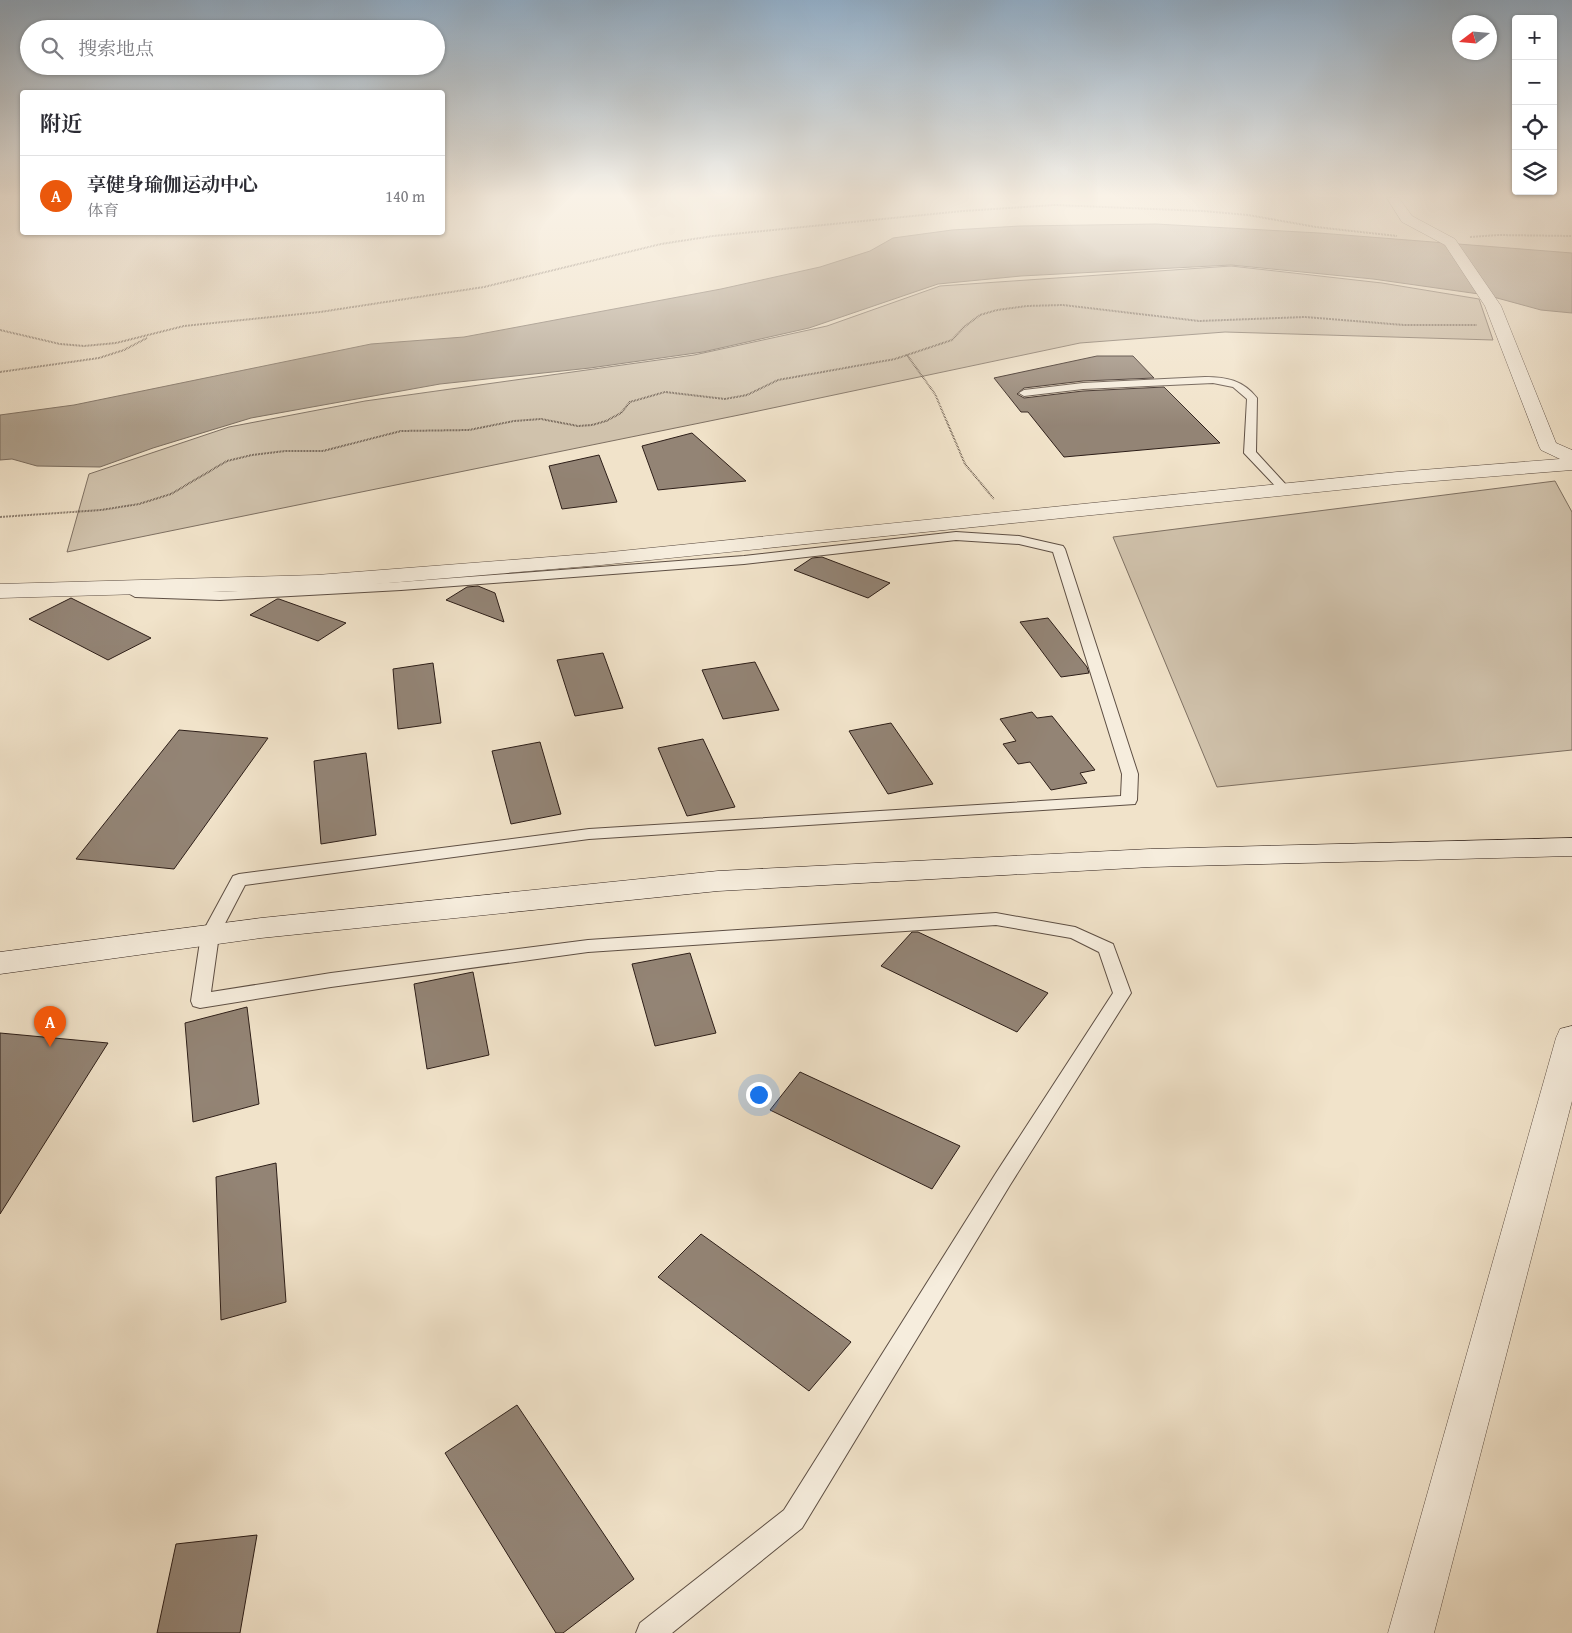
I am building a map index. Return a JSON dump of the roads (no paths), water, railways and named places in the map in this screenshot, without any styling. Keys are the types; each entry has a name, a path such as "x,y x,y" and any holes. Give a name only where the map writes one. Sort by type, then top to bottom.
{"street":[{"path":"1472,274 1493,306 1548,446 1572,458"},
{"path":"0,591 317,582 611,558 1286,490 1533,466 1572,464"},
{"path":"0,963 271,927 718,881 1150,858 1572,847"},
{"path":"1411,1633 1572,1038"}],"lane":[{"path":"1024,393 1083,386 1205,380 1220,380 1241,385 1252,398 1250,453 1286,490"},
{"path":"0,597 120,592 220,596 382,587 744,560 956,536 1020,540 1059,549 1130,774 1130,800 589,834 238,880 210,935 200,1001 331,980 588,946 996,919 1075,933 1107,948 1122,992 793,1519 650,1633"}],"place":[{"name":"享健身瑜伽运动中心","path":"50,1047"}]}
